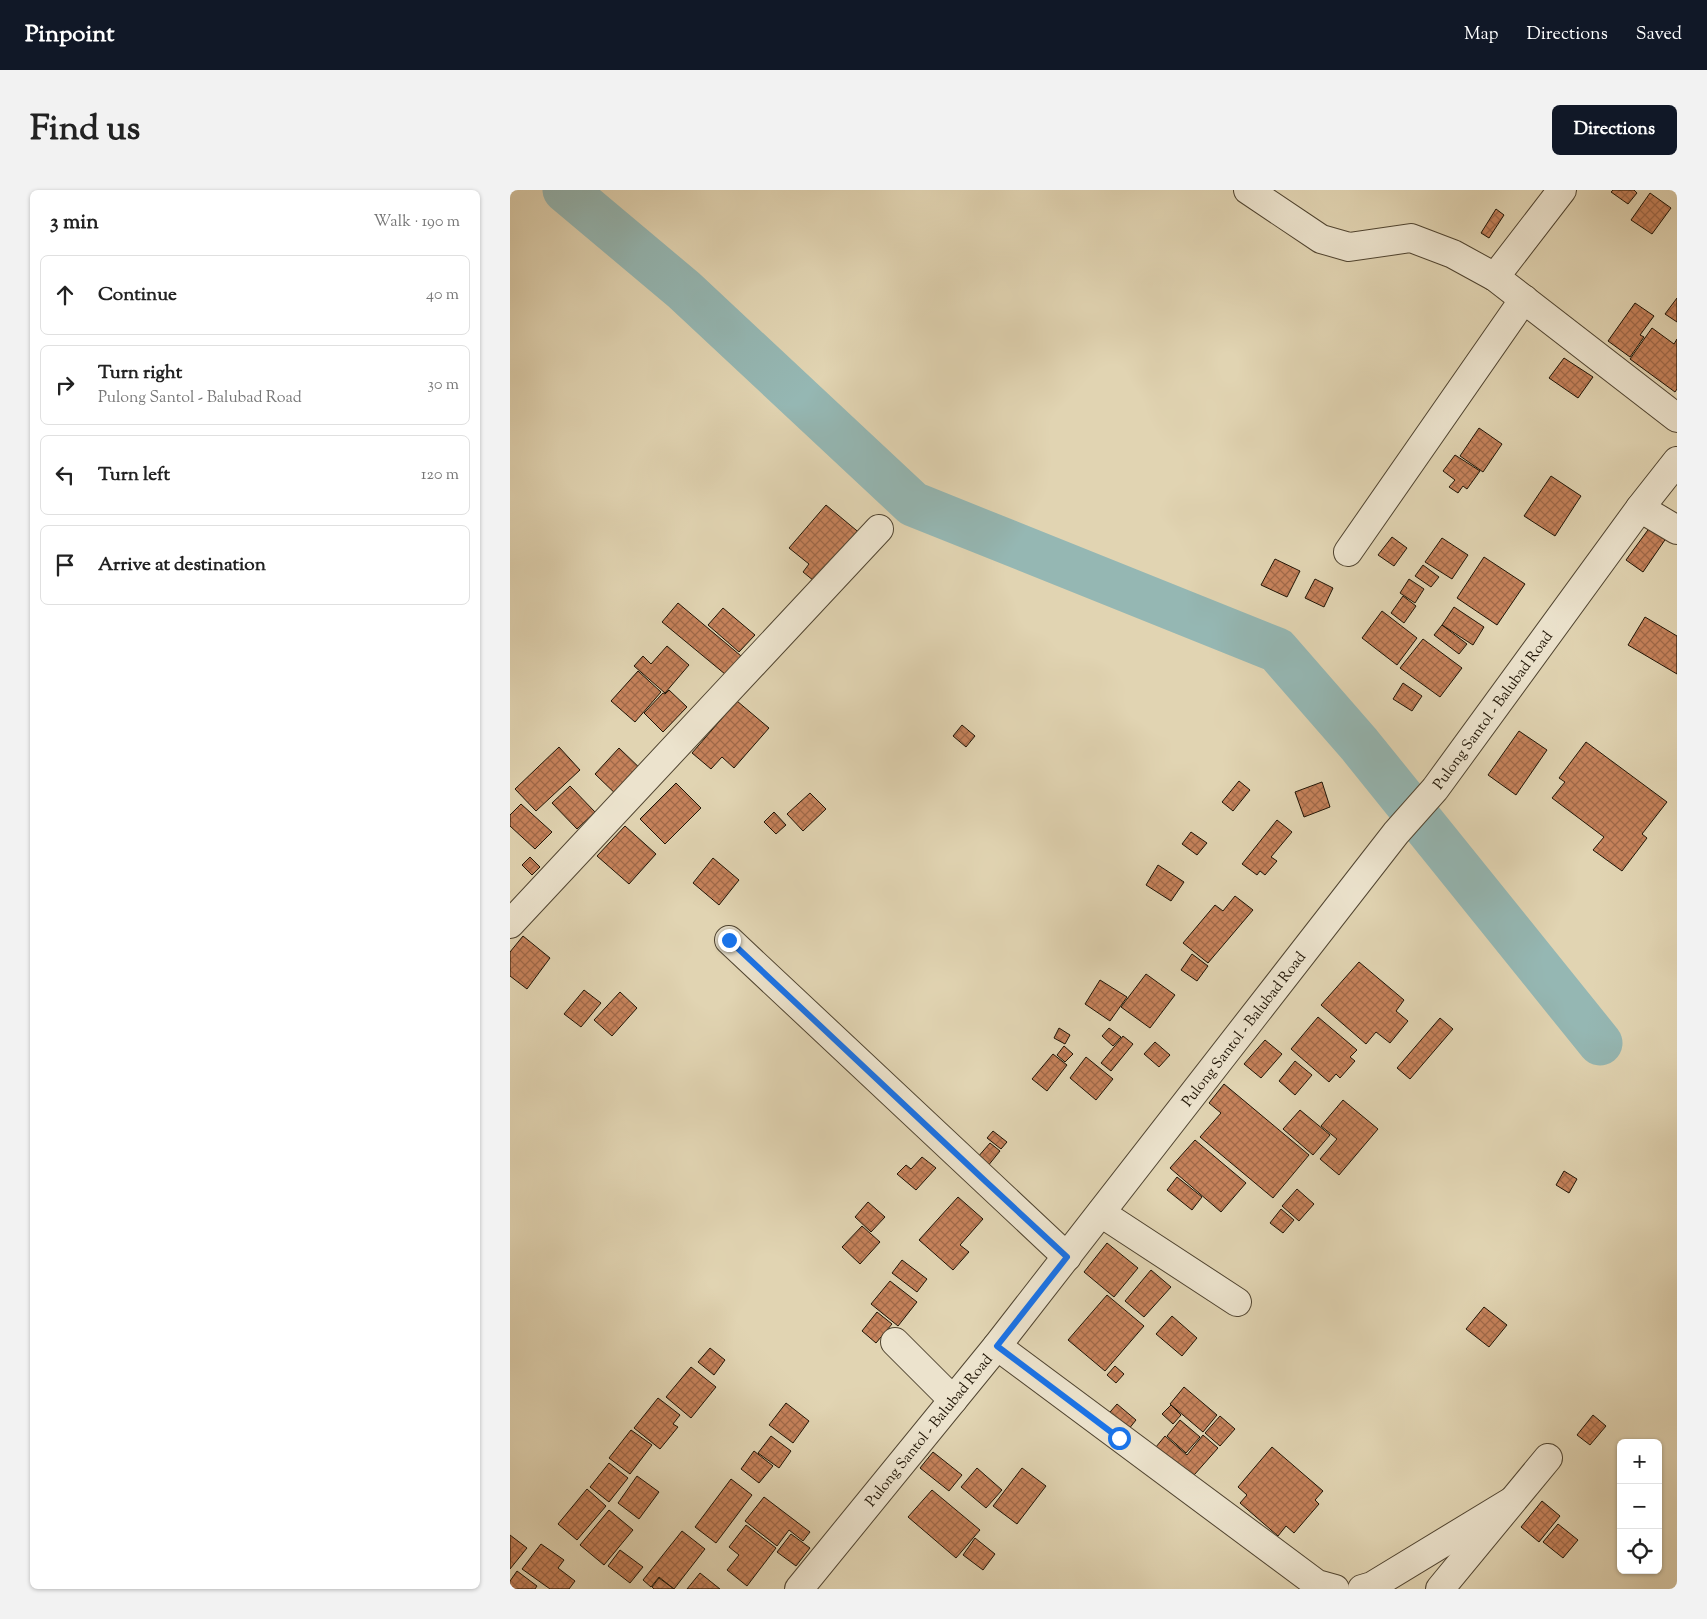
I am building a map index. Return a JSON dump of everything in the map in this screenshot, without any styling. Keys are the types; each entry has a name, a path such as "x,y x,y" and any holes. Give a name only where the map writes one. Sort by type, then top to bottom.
{"street":[{"path":"1248,190 1321,239 1349,247 1411,238 1453,254 1495,277 1677,418"},
{"path":"1495,277 1562,190"},
{"path":"1348,552 1524,299"},
{"name":"Pulong Santol - Balubad Road","path":"799,1589 997,1346 1396,833 1435,789 1640,508 1677,461"},
{"path":"1640,508 1677,530"},
{"path":"510,924 879,529"},
{"path":"729,940 1067,1257"},
{"path":"1101,1213 1237,1302"},
{"path":"895,1342 953,1400"},
{"path":"997,1346 1317,1584 1335,1589"},
{"path":"1440,1589 1548,1458"},
{"path":"1362,1589 1372,1586 1512,1502"}],"building":[{"path":"1613,190 1634,190 1637,193 1628,204 1611,192"},
{"path":"1650,193 1671,208 1652,234 1631,220"},
{"path":"1496,209 1504,215 1489,238 1481,233"},
{"path":"1677,298 1677,322 1665,314"},
{"path":"1635,303 1654,316 1640,335 1644,337 1630,357 1608,341"},
{"path":"1652,328 1674,344 1677,339 1677,389 1675,392 1630,359"},
{"path":"1564,358 1593,377 1578,398 1549,378"},
{"path":"1479,428 1502,444 1483,472 1460,456"},
{"path":"1455,455 1480,471 1467,489 1463,486 1458,493 1449,487 1455,480 1443,471"},
{"path":"1551,476 1581,496 1555,536 1524,516"},
{"path":"826,505 862,535 819,585 803,572 809,564 789,548"},
{"path":"1653,523 1669,534 1643,572 1626,560"},
{"path":"1392,537 1407,548 1394,566 1378,555"},
{"path":"1442,538 1468,555 1452,579 1425,562"},
{"path":"1484,557 1525,584 1497,625 1457,598"},
{"path":"1275,559 1300,571 1287,597 1261,585"},
{"path":"1423,565 1439,577 1431,587 1415,576"},
{"path":"1315,579 1333,588 1324,607 1305,598"},
{"path":"1409,579 1424,589 1415,603 1400,593"},
{"path":"1403,596 1416,606 1404,623 1391,613"},
{"path":"678,603 747,661 731,679 662,622"},
{"path":"1454,607 1484,627 1473,645 1442,625"},
{"path":"723,608 755,635 739,652 708,625"},
{"path":"1382,611 1417,638 1397,665 1362,638"},
{"path":"1645,617 1677,636 1677,674 1628,645"},
{"path":"1442,625 1467,644 1459,654 1434,635"},
{"path":"1423,639 1462,668 1440,697 1400,668"},
{"path":"667,646 689,665 665,693 634,666 643,656 651,664"},
{"path":"638,671 661,692 635,722 611,701"},
{"path":"1403,683 1422,696 1412,711 1393,699"},
{"path":"669,690 687,707 663,732 644,713 663,693 665,694"},
{"path":"737,701 769,728 734,768 722,757 711,769 692,753"},
{"path":"962,725 975,736 966,747 953,736"},
{"path":"1519,731 1547,750 1516,795 1488,775"},
{"path":"1586,742 1667,802 1642,834 1647,838 1622,871 1593,850 1604,837 1552,798 1565,782 1559,778"},
{"path":"559,747 580,770 536,811 515,789"},
{"path":"619,748 646,774 622,800 595,774"},
{"path":"1239,781 1250,790 1233,811 1222,802"},
{"path":"1322,782 1330,807 1304,817 1295,792"},
{"path":"676,783 701,808 665,844 640,819"},
{"path":"570,786 595,812 577,829 552,803"},
{"path":"810,793 826,809 803,831 787,814"},
{"path":"521,804 552,832 535,849 510,826 510,815"},
{"path":"774,812 786,825 776,834 764,822"},
{"path":"1277,820 1292,832 1271,857 1277,861 1265,875 1260,871 1257,875 1242,864"},
{"path":"625,826 656,854 629,884 597,856"},
{"path":"1191,832 1207,843 1197,855 1182,844"},
{"path":"530,857 540,867 532,875 522,865"},
{"path":"713,858 739,880 719,905 693,883"},
{"path":"1158,865 1184,882 1171,901 1146,885"},
{"path":"1235,896 1253,910 1208,963 1183,943 1215,905 1223,911"},
{"path":"523,936 550,958 527,989 510,976 510,952"},
{"path":"1192,954 1208,966 1197,981 1181,970"},
{"path":"1359,962 1404,1000 1396,1011 1408,1021 1390,1043 1376,1032 1366,1044 1321,1005"},
{"path":"1146,974 1175,995 1150,1028 1121,1007"},
{"path":"1100,980 1127,997 1110,1021 1085,1004"},
{"path":"584,990 601,1003 581,1027 564,1014"},
{"path":"620,992 637,1008 612,1036 594,1020"},
{"path":"1318,1017 1357,1050 1350,1057 1355,1061 1340,1078 1336,1074 1329,1082 1291,1049"},
{"path":"1440,1018 1453,1029 1410,1079 1397,1068"},
{"path":"1059,1028 1070,1035 1065,1044 1054,1038"},
{"path":"1109,1028 1121,1037 1113,1046 1102,1036"},
{"path":"1123,1036 1133,1044 1111,1071 1101,1063"},
{"path":"1265,1040 1282,1054 1261,1078 1244,1064"},
{"path":"1155,1042 1170,1055 1159,1067 1144,1054"},
{"path":"1064,1046 1073,1054 1065,1062 1057,1055"},
{"path":"1053,1054 1067,1065 1047,1091 1032,1079"},
{"path":"1086,1057 1113,1079 1096,1100 1070,1078"},
{"path":"1295,1061 1312,1075 1295,1095 1279,1081"},
{"path":"1224,1084 1309,1155 1273,1198 1200,1137 1221,1113 1209,1103"},
{"path":"1343,1100 1378,1129 1339,1175 1320,1159 1337,1139 1321,1126"},
{"path":"1300,1110 1330,1135 1313,1155 1283,1129"},
{"path":"993,1131 1007,1142 1001,1149 987,1138"},
{"path":"1195,1140 1246,1183 1221,1212 1170,1168"},
{"path":"990,1143 1000,1151 987,1167 977,1158"},
{"path":"922,1157 936,1168 916,1190 897,1174 906,1165 911,1169"},
{"path":"1564,1171 1577,1179 1569,1193 1556,1185"},
{"path":"1177,1177 1202,1197 1192,1210 1167,1190"},
{"path":"1297,1189 1314,1204 1299,1221 1282,1206"},
{"path":"958,1197 983,1219 960,1245 969,1252 953,1270 919,1240"},
{"path":"868,1202 885,1217 871,1232 855,1217"},
{"path":"1281,1209 1294,1220 1283,1233 1270,1223"},
{"path":"862,1226 880,1242 860,1264 842,1247"},
{"path":"1107,1243 1138,1268 1114,1297 1084,1272"},
{"path":"902,1260 927,1279 917,1292 892,1273"},
{"path":"1151,1270 1171,1287 1144,1317 1125,1301"},
{"path":"890,1281 917,1302 898,1326 871,1304"},
{"path":"1107,1295 1144,1326 1105,1371 1068,1340"},
{"path":"1484,1307 1507,1325 1489,1347 1466,1329"},
{"path":"877,1312 892,1324 876,1343 862,1331"},
{"path":"1172,1316 1197,1338 1182,1356 1156,1334"},
{"path":"710,1348 725,1360 714,1375 698,1362"},
{"path":"1115,1366 1124,1374 1116,1383 1107,1375"},
{"path":"691,1367 716,1387 691,1418 666,1397"},
{"path":"1184,1387 1217,1415 1203,1432 1170,1404"},
{"path":"658,1398 680,1415 673,1424 678,1427 660,1449 634,1428"},
{"path":"786,1403 809,1421 793,1443 769,1425"},
{"path":"1117,1404 1136,1420 1124,1435 1104,1419"},
{"path":"1171,1405 1181,1415 1173,1424 1162,1414"},
{"path":"1593,1415 1606,1426 1590,1445 1577,1435"},
{"path":"1220,1416 1235,1429 1220,1446 1205,1433"},
{"path":"1180,1420 1200,1437 1186,1453 1167,1436"},
{"path":"631,1430 652,1445 630,1474 609,1458"},
{"path":"1203,1435 1218,1448 1187,1483 1151,1453 1165,1436 1187,1455"},
{"path":"771,1436 791,1451 779,1468 758,1453"},
{"path":"1272,1447 1323,1491 1315,1500 1319,1504 1294,1533 1286,1526 1278,1536 1240,1503 1247,1495 1238,1487"},
{"path":"754,1451 773,1466 759,1483 741,1469"},
{"path":"933,1452 962,1475 949,1491 920,1468"},
{"path":"609,1463 628,1478 609,1502 590,1487"},
{"path":"977,1468 1002,1490 986,1508 961,1487"},
{"path":"1022,1468 1046,1486 1017,1524 993,1506"},
{"path":"637,1476 659,1492 639,1519 618,1503"},
{"path":"731,1479 752,1495 716,1543 695,1527"},
{"path":"587,1489 606,1506 577,1540 558,1524"},
{"path":"932,1490 980,1530 956,1558 908,1517"},
{"path":"764,1497 810,1532 803,1541 789,1530 777,1546 745,1521"},
{"path":"1542,1501 1560,1516 1539,1542 1521,1527"},
{"path":"609,1510 633,1530 604,1565 580,1545"},
{"path":"1558,1524 1578,1540 1563,1558 1543,1542"},
{"path":"746,1525 776,1548 747,1586 727,1570 739,1555 729,1547"},
{"path":"682,1531 705,1549 674,1589 659,1577 651,1587 643,1580"},
{"path":"791,1534 810,1548 796,1566 777,1552"},
{"path":"510,1535 527,1548 510,1569"},
{"path":"975,1538 995,1554 983,1570 963,1555"},
{"path":"541,1544 564,1560 558,1568 575,1581 569,1589 550,1589 522,1569"},
{"path":"620,1550 643,1567 630,1583 608,1566"},
{"path":"517,1571 537,1586 535,1589 510,1589 510,1581"},
{"path":"700,1573 720,1589 687,1589"},
{"path":"659,1578 674,1589 654,1589 652,1587"}],"waterway":[{"path":"565,190 684,290 913,504 1277,650 1359,744 1600,1043"}],"route":[{"path":"729,940 1067,1257 997,1346 1119,1438"}]}
